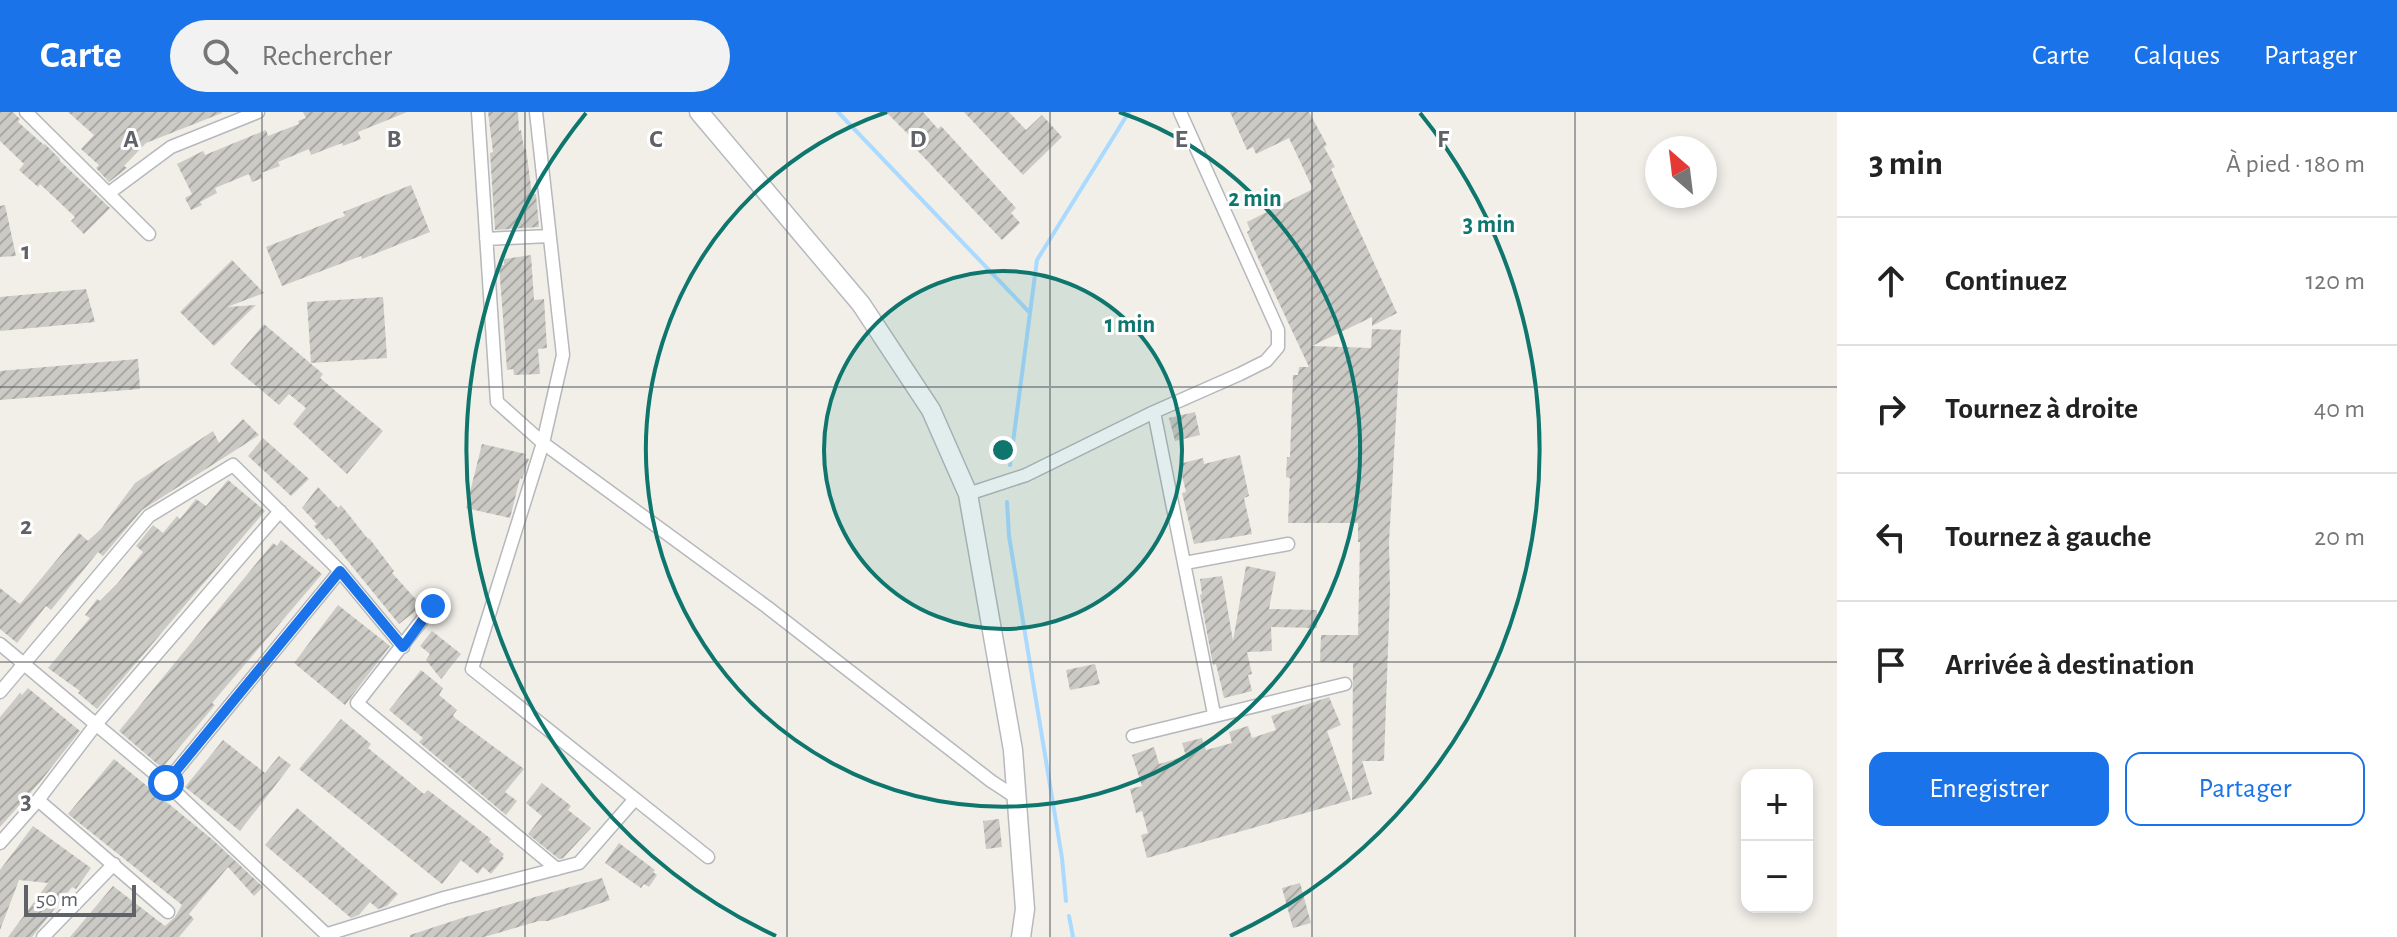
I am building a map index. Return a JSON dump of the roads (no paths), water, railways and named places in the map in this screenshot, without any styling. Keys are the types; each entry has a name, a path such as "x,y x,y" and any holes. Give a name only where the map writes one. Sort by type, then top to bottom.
{"street":[{"path":"109,193 171,147 258,112"},
{"path":"478,112 497,402 543,443 767,607 1017,798"},
{"path":"536,112 563,355 543,443 472,669 708,857"},
{"path":"699,112 861,304 931,410 968,494 1013,750 1025,909 1021,937"},
{"path":"968,494 1026,475 1266,361 1278,347 1278,330 1180,112"},
{"path":"32,114 149,234"},
{"path":"486,239 549,236"},
{"path":"1154,412 1214,714"},
{"path":"0,692 149,516 233,465 340,571 403,647"},
{"path":"0,843 38,800 97,723 280,511"},
{"path":"1185,563 1288,544"},
{"path":"166,783 340,571"},
{"path":"433,606 357,703 557,869"},
{"path":"0,644 166,783 329,936 444,898 579,863 635,799"},
{"path":"1133,736 1345,684"},
{"path":"38,800 168,912"},
{"path":"43,937 114,864"}],"waterway":[{"path":"838,112 1030,313"},
{"path":"1010,465 1037,260 1129,112"},
{"path":"1007,502 1009,536 1062,858 1066,901"},
{"path":"1069,916 1073,937"}]}
